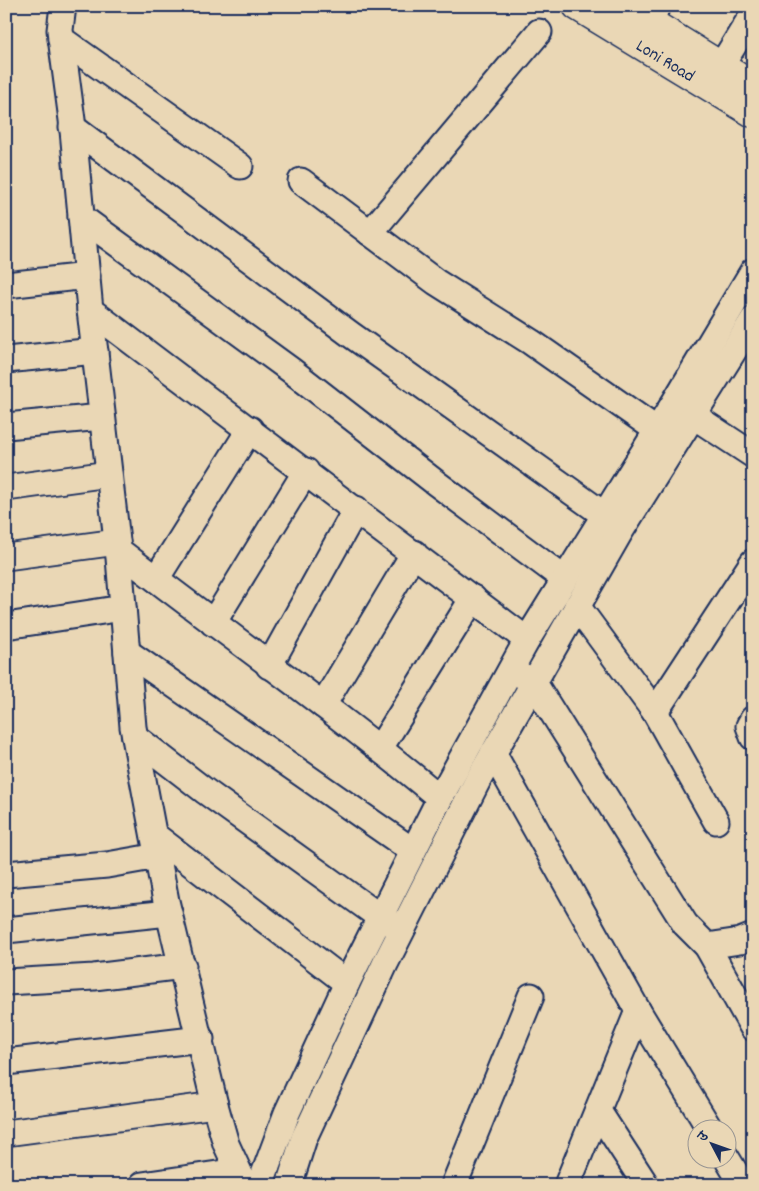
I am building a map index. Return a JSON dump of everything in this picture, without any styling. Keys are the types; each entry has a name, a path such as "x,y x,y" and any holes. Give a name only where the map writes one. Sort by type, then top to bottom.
{"highway":[{"name":"Loni Road","path":"624,6 654,14 721,66 753,86"},
{"name":"Loni Road","path":"592,10 753,113"}],"street":[{"path":"63,6 61,39 118,546 135,737 169,913 201,1040 215,1105 226,1144 241,1178 142,1185"},
{"path":"721,66 753,14"},
{"path":"370,233 539,32"},
{"path":"61,39 240,166"},
{"path":"72,128 350,334 603,514"},
{"path":"301,181 436,282 531,342 657,430"},
{"path":"81,217 292,371 436,483 563,578"},
{"path":"289,1185 304,1138 386,962 404,930 478,780 620,532 753,271"},
{"path":"6,285 87,276"},
{"path":"90,310 306,471 527,640"},
{"path":"260,1185 287,1113 347,983 440,798 510,669 563,578 657,430 684,409 753,320"},
{"path":"6,360 95,351"},
{"path":"684,409 753,456"},
{"path":"6,426 102,417"},
{"path":"156,579 250,429"},
{"path":"213,624 306,471"},
{"path":"6,488 109,474"},
{"path":"269,666 356,509"},
{"path":"6,557 118,546 213,624 380,748 440,798"},
{"path":"323,706 414,553"},
{"path":"655,712 753,562"},
{"path":"380,748 473,598"},
{"path":"578,606 655,712 716,821"},
{"path":"6,626 123,608"},
{"path":"127,652 413,851"},
{"path":"510,669 534,683 686,924 707,946 753,1028"},
{"path":"753,719 749,726 753,737"},
{"path":"135,737 205,791 380,917 404,930"},
{"path":"493,753 638,1011 703,1118"},
{"path":"6,874 107,865 156,846"},
{"path":"156,846 347,983"},
{"path":"6,930 91,919 169,913"},
{"path":"707,946 740,941 753,936"},
{"path":"6,982 94,977 183,966"},
{"path":"454,1185 531,996"},
{"path":"567,1185 638,1011"},
{"path":"6,1062 201,1040"},
{"path":"6,1133 215,1105"},
{"path":"598,1110 646,1185"},
{"path":"733,1168 744,1185"}]}
